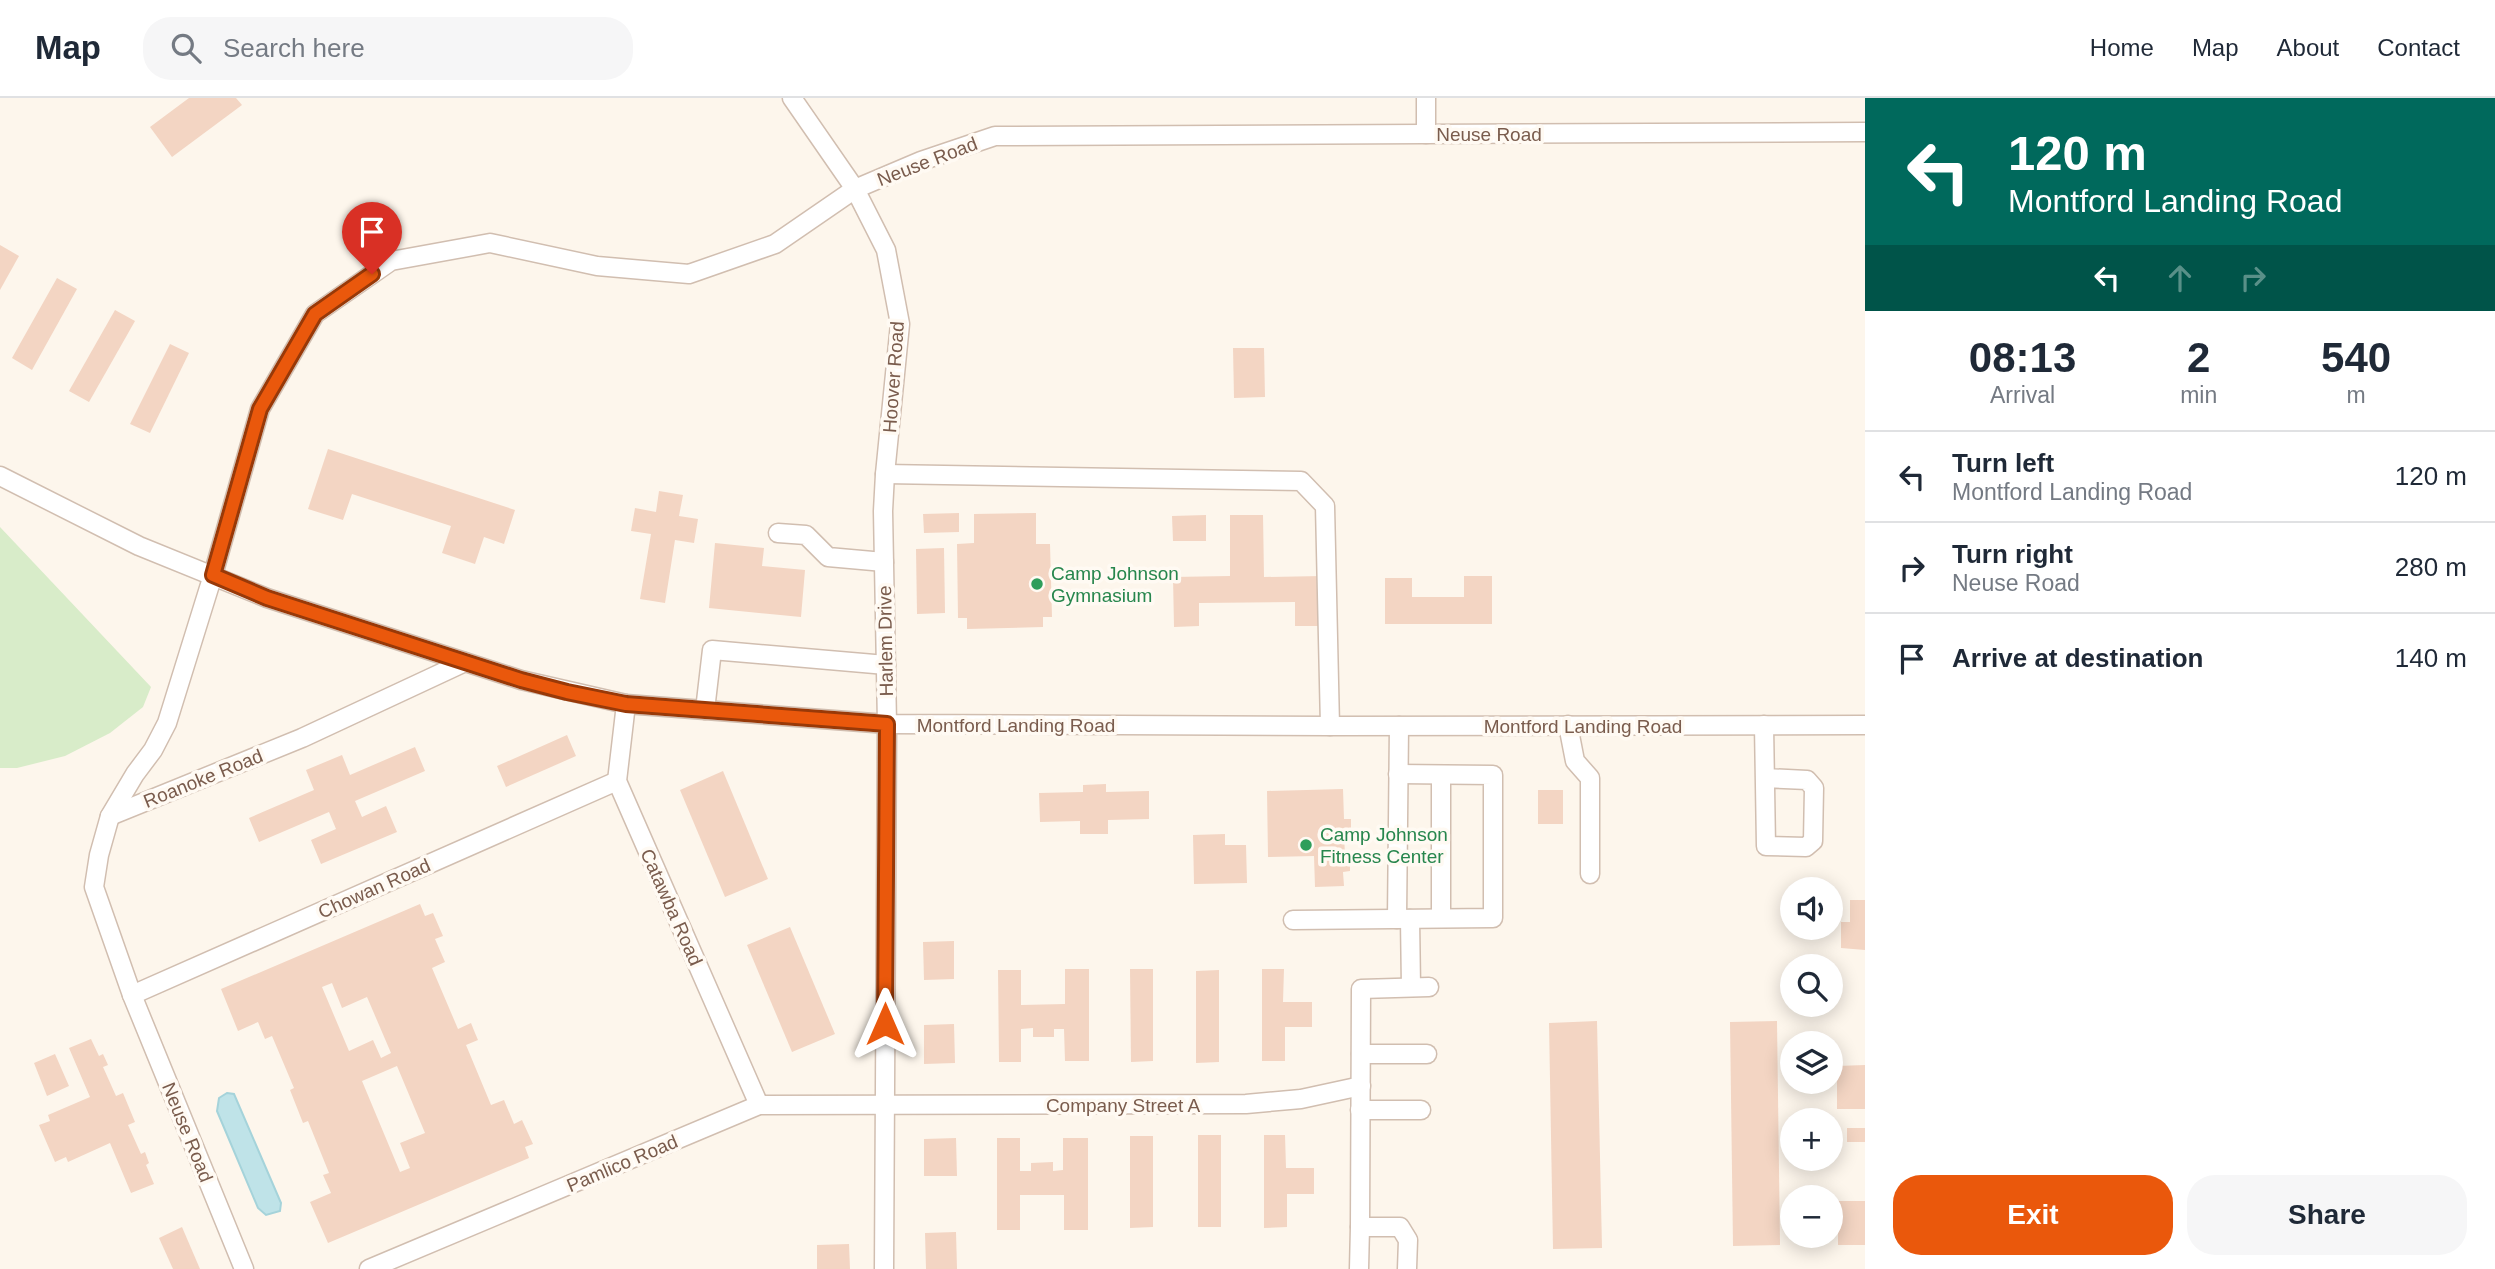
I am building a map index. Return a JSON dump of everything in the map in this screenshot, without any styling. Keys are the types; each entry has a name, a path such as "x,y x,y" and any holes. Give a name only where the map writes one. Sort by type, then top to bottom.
{"street":[{"name":"Hoover Road","path":"792,98 855,189 886,250 900,324 885,474"},
{"path":"1426,98 1426,134"},
{"name":"Neuse Road","path":"110,816 153,750 167,723 260,409 315,314 391,261 490,243 597,266 689,274 775,244 855,189 995,136 1865,132"},
{"path":"885,474 1301,481 1325,506 1331,726"},
{"name":"Harlem Drive","path":"884,1269 887,724 885,474"},
{"name":"Montford Landing Road","path":"0,476 139,546 267,598 521,680 626,704 887,724 1865,724"},
{"path":"778,533 806,536 828,557 884,562"},
{"path":"705,710 712,650 886,665"},
{"name":"Roanoke Road","path":"110,816 302,738 465,662"},
{"path":"617,781 626,704"},
{"path":"1764,725 1766,846 1807,847 1813,841 1814,789 1807,780 1765,778"},
{"path":"1359,1269 1362,989 1420,987 1404,919 1398,774 1399,726"},
{"path":"1568,726 1575,761 1590,778 1590,874"},
{"path":"1293,920 1493,918 1493,775 1398,774"},
{"path":"1441,775 1441,918"},
{"name":"Chowan Road","path":"132,995 617,781"},
{"name":"Catawba Road","path":"617,781 759,1105"},
{"path":"110,816 99,855 94,887 132,995"},
{"name":"Neuse Road","path":"132,995 244,1269"},
{"path":"1361,1054 1427,1054"},
{"name":"Company Street A","path":"885,1106 1246,1104 1301,1099 1361,1086"},
{"name":"Pamlico Road","path":"369,1269 759,1105 885,1106"},
{"path":"1360,1110 1421,1110"},
{"path":"1360,1227 1400,1227 1408,1240 1408,1269"}],"green space":[{"path":"0,527 151,687 143,707 110,733 65,756 17,768 0,768"}],"water":[{"path":"227,1093 234,1094 281,1203 280,1211 266,1215 258,1208 217,1111 219,1098"}],"building":[{"path":"189,98 236,98 242,105 172,157 150,127"},
{"path":"0,245 19,256 0,290"},
{"path":"57,278 77,289 32,370 12,358"},
{"path":"115,310 135,321 89,402 69,391"},
{"path":"170,344 189,353 150,433 130,424"},
{"path":"1233,348 1264,348 1265,397 1234,398"},
{"path":"328,449 515,510 504,544 484,537 475,564 442,553 451,526 352,494 343,520 308,509"},
{"path":"659,491 683,495 679,516 698,519 694,543 675,540 665,603 640,599 651,534 631,531 635,508 656,512"},
{"path":"959,513 959,532 924,533 923,514"},
{"path":"1036,513 1036,544 1050,544 1052,617 1043,617 1043,627 967,629 967,618 958,618 957,544 974,543 974,514"},
{"path":"1206,515 1206,541 1173,541 1172,516"},
{"path":"1230,515 1263,515 1264,577 1322,576 1322,626 1295,626 1295,602 1199,603 1199,626 1174,627 1173,577 1230,576"},
{"path":"715,543 764,548 762,566 805,570 801,617 709,608"},
{"path":"944,548 945,613 917,614 916,549"},
{"path":"1464,576 1492,576 1492,624 1385,624 1385,578 1412,578 1412,597 1464,597"},
{"path":"567,735 576,756 506,787 497,766"},
{"path":"415,747 425,771 355,801 362,817 386,806 397,832 321,864 311,840 336,829 329,812 259,842 249,818 314,790 306,770 342,755 350,775"},
{"path":"723,771 768,879 725,897 680,790"},
{"path":"1106,784 1106,792 1149,791 1149,819 1108,820 1108,834 1080,834 1080,821 1040,822 1039,793 1083,792 1083,785"},
{"name":"Camp Johnson Fitness Center","path":"1343,789 1344,819 1351,819 1351,835 1344,835 1345,855 1350,855 1350,871 1343,872 1344,886 1315,887 1314,856 1268,857 1267,791"},
{"path":"1538,790 1563,790 1563,824 1538,824"},
{"path":"1225,834 1225,845 1246,845 1247,883 1194,884 1193,835"},
{"path":"1850,900 1865,900 1865,950 1841,948 1843,922 1850,922"},
{"path":"420,904 425,916 433,913 443,936 435,939 445,962 432,968 458,1029 471,1023 478,1040 466,1045 491,1105 504,1100 514,1124 522,1120 533,1144 525,1147 529,1158 328,1243 310,1202 331,1193 323,1175 329,1173 308,1121 303,1123 290,1090 294,1088 272,1036 265,1039 258,1022 238,1031 221,989","holes":["332,983 342,1008 367,997 391,1053 381,1058 373,1040 349,1051 322,987","397,1066 425,1133 400,1143 410,1168 400,1172 362,1081"]},
{"path":"790,927 835,1034 792,1052 747,945"},
{"path":"954,941 954,979 924,980 923,942"},
{"path":"1065,969 1089,969 1089,1061 1065,1061 1064,1029 1054,1029 1054,1037 1033,1037 1033,1028 1021,1029 1021,1062 999,1062 998,970 1021,970 1021,1005 1065,1004"},
{"path":"1130,969 1153,969 1153,1061 1131,1062"},
{"path":"1262,969 1284,969 1283,1002 1312,1002 1312,1027 1285,1027 1285,1061 1262,1061"},
{"path":"1219,970 1219,1062 1196,1063 1196,971"},
{"path":"1597,1021 1602,1248 1553,1249 1549,1023"},
{"path":"1777,1021 1780,1245 1733,1246 1730,1022"},
{"path":"954,1024 955,1063 924,1064 924,1025"},
{"path":"91,1039 99,1056 103,1054 108,1065 103,1067 116,1096 123,1093 135,1122 128,1125 141,1154 145,1152 149,1163 146,1165 154,1184 131,1193 110,1143 68,1162 66,1157 55,1162 39,1125 50,1121 48,1115 90,1097 69,1048"},
{"path":"55,1054 69,1086 47,1096 34,1063"},
{"path":"1865,1065 1865,1109 1837,1108 1837,1094 1843,1094 1843,1066"},
{"path":"1847,1128 1865,1128 1865,1142 1847,1142"},
{"path":"1198,1135 1221,1135 1221,1227 1198,1227"},
{"path":"1264,1135 1285,1135 1286,1168 1314,1168 1314,1194 1287,1194 1287,1227 1264,1228"},
{"path":"1130,1136 1153,1136 1153,1227 1130,1228"},
{"path":"956,1138 957,1176 924,1176 924,1139"},
{"path":"997,1138 1020,1138 1020,1171 1031,1171 1031,1163 1053,1162 1053,1171 1063,1170 1063,1138 1088,1138 1088,1230 1064,1230 1064,1195 1020,1195 1020,1230 997,1230"},
{"path":"1843,1201 1865,1201 1865,1245 1843,1245"},
{"path":"182,1227 200,1269 173,1269 159,1238"},
{"path":"956,1232 957,1269 926,1269 925,1233"},
{"path":"849,1244 850,1269 817,1269 817,1245"}],"place":[{"name":"Camp Johnson Gymnasium","path":"1037,584"},
{"name":"Camp Johnson Fitness Center","path":"1306,845"}],"route":[{"path":"372,274 315,314 260,409 213,575 267,598 521,680 567,692 626,704 887,724 885,1024"}]}
